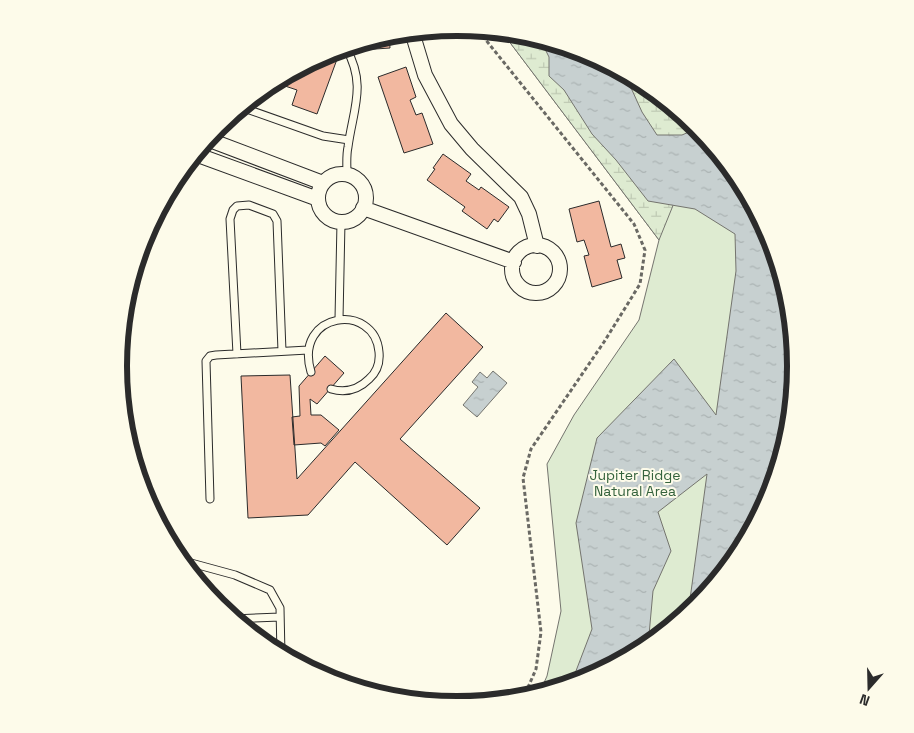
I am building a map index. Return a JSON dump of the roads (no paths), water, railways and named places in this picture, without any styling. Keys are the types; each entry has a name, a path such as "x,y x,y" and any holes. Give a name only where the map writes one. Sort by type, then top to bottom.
{"street":[{"path":"414,39 425,75 450,124 472,149 521,197 529,214 537,246"},
{"path":"215,142 324,183"},
{"path":"202,157 318,199"},
{"path":"347,175 359,182 363,188 365,201 363,208 354,218 341,222 332,220 320,208 319,190 324,183 334,176 347,175"},
{"path":"363,208 514,262"},
{"path":"537,246 548,249 553,253 560,266 558,279 549,290 535,293 526,291 514,279 512,270 514,262 521,251 528,247 537,246"}],"lane":[{"path":"347,175 347,148 358,93 356,71 349,55"},
{"path":"249,110 323,136 349,140"},
{"path":"237,354 230,219 233,210 237,206 249,205 273,214 277,221 282,351"},
{"path":"339,319 341,222"},
{"path":"312,372 308,361 308,350 313,335 324,324 339,319 350,320 362,324 372,332 378,345 380,360 374,374 363,385 350,390 330,389"},
{"path":"210,498 206,361 210,356 308,350"},
{"path":"194,566 235,575 270,590 280,608 281,646"},
{"path":"243,619 280,617"}],"water":[{"path":"545,49 583,61 622,80 632,90 642,112 657,135 682,135 690,132 719,165 743,201 770,260 781,302 787,345 787,388 776,452 762,493 732,550 690,601 707,474 658,512 671,551 653,591 649,635 622,653 574,675 592,629 576,523 597,438 674,359 716,415 736,271 735,234 695,209 648,201 616,160 592,134 564,90 549,76 549,57"},
{"path":"493,371 507,383 477,417 463,405 478,387 472,382 480,372 487,378"}],"park label":[{"name":"Jupiter Ridge Natural Area","path":"635,484"}]}
